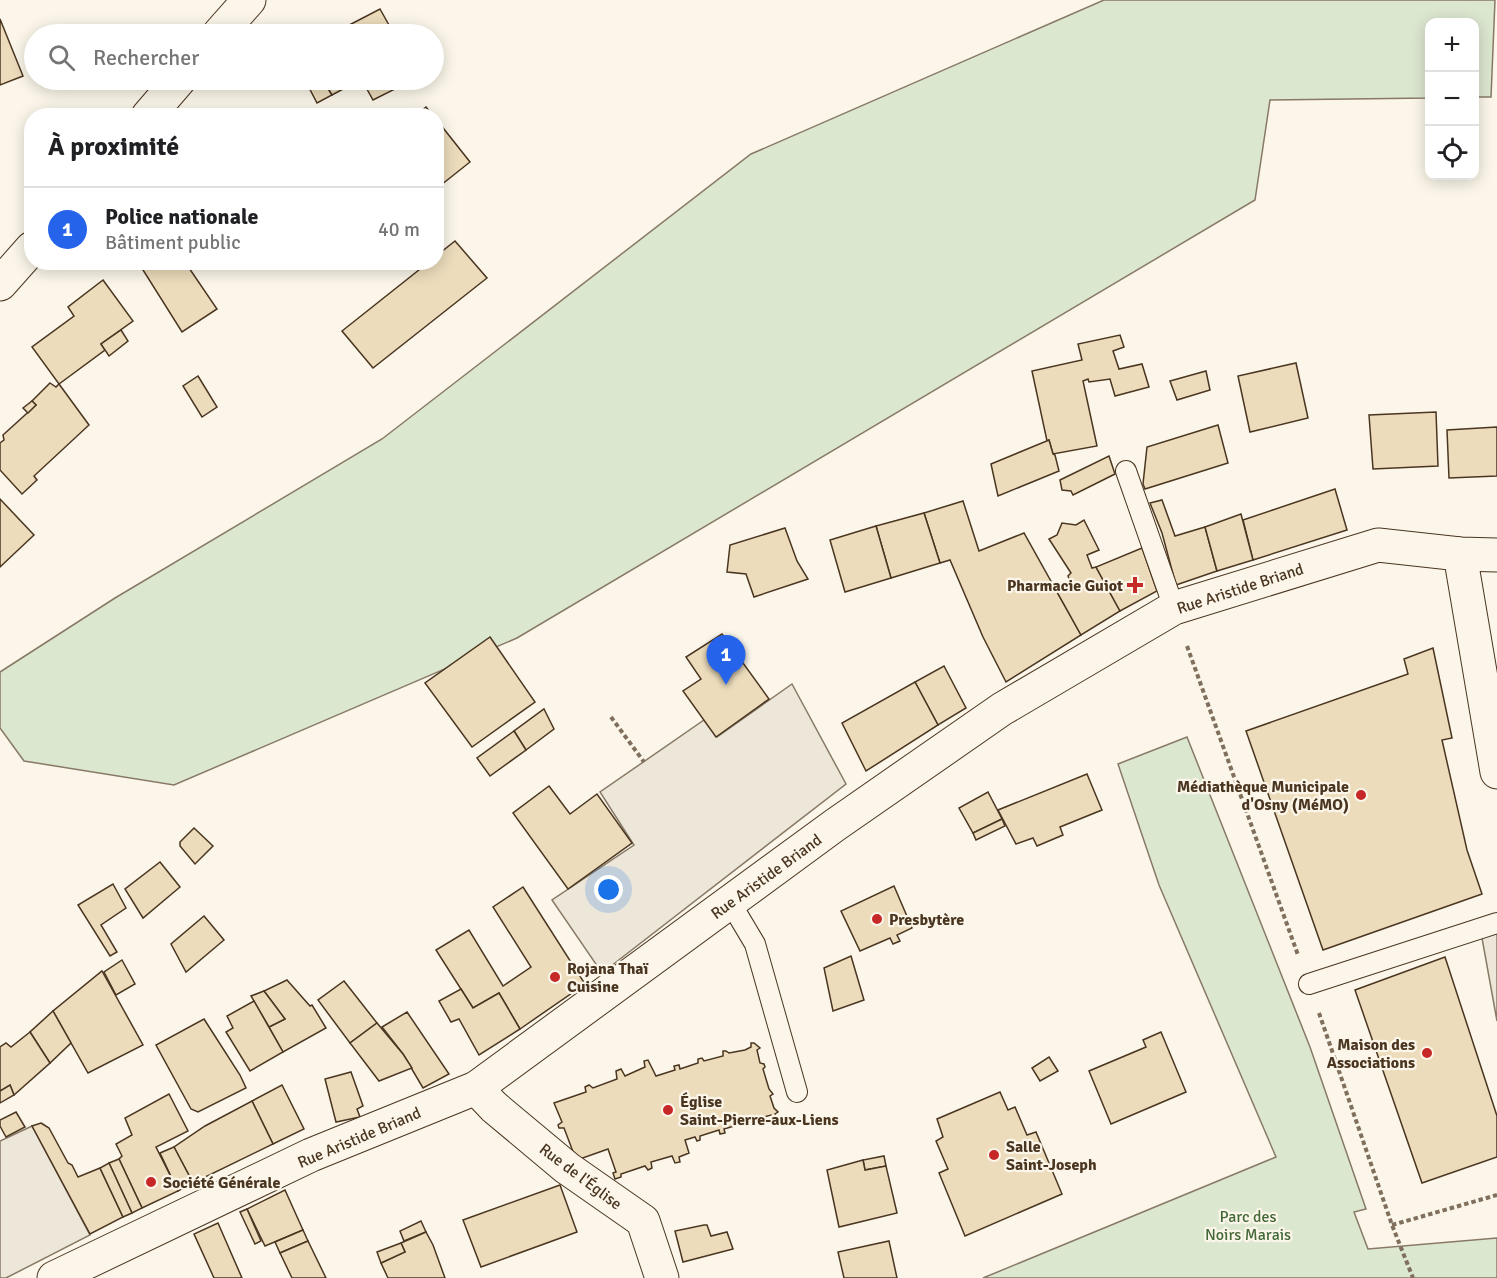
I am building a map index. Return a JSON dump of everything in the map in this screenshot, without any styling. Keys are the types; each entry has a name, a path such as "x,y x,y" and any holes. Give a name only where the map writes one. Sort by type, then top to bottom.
{"street":[{"path":"228,24 249,0"},
{"path":"155,108 170,90"},
{"path":"0,284 24,257"},
{"name":"Rue Aristide Briand","path":"54,1278 311,1155 477,1088 730,902 1002,709 1174,608 1378,545 1460,554 1497,555"},
{"path":"1460,554 1497,772"},
{"name":"Rue de l'Église","path":"477,1088 494,1107 567,1168 643,1221 662,1278"}],"lane":[{"path":"1126,471 1174,608"},
{"path":"730,902 755,944 797,1092"},
{"path":"1309,984 1497,923"}],"path":[{"path":"1174,608 1309,984 1392,1225 1413,1278"},
{"path":"611,717 644,762"},
{"path":"1392,1225 1497,1195"}],"green space":[{"path":"1104,0 1495,0 1491,97 1479,97 1479,18 1425,18 1425,98 1270,100 1255,200 517,638 174,785 24,761 0,728 0,672 115,598 382,439 751,154"},
{"name":"Parc des Noirs Marais","path":"1187,737 1310,1047 1366,1209 1354,1212 1368,1249 1497,1238 1497,1278 983,1278 1276,1157 1159,885 1118,764"}],"shaded area":[{"path":"792,684 846,784 602,973 552,900 634,845 600,792 704,720 717,737"},
{"path":"1497,923 1497,1021 1480,927"},
{"path":"32,1126 90,1235 6,1278 0,1278 0,1141"}],"building":[{"path":"380,9 388,24 351,24"},
{"path":"0,19 23,76 0,85"},
{"path":"310,90 329,90 332,95 317,103"},
{"path":"329,90 341,90 332,95"},
{"path":"368,90 393,90 373,100"},
{"path":"444,129 470,162 444,183"},
{"path":"455,241 487,278 373,368 342,331 419,270 444,270 444,250"},
{"path":"143,270 190,270 217,309 182,332"},
{"path":"103,280 133,321 101,344 105,350 59,384 32,347 74,316 68,307"},
{"path":"121,330 128,341 109,356 101,344"},
{"path":"1120,335 1124,347 1113,351 1119,369 1142,364 1149,387 1115,396 1110,379 1083,381 1097,446 1053,454 1049,440 1047,441 1032,371 1082,360 1078,344"},
{"path":"1296,363 1308,418 1250,432 1238,376"},
{"path":"1206,371 1210,390 1177,400 1170,381"},
{"path":"198,376 217,407 202,417 183,386"},
{"path":"50,383 56,387 59,384 89,425 34,476 37,480 22,494 0,470 0,443 4,440 3,435 36,405 32,401"},
{"path":"32,401 36,405 28,413 23,408"},
{"path":"1436,412 1438,466 1373,469 1369,415"},
{"path":"1218,425 1228,463 1145,489 1143,484 1147,447"},
{"path":"1497,427 1497,476 1449,478 1447,430"},
{"path":"1049,440 1059,471 998,496 991,464"},
{"path":"1109,456 1115,474 1073,495 1071,491 1062,490 1060,480"},
{"path":"1335,489 1347,530 1253,560 1243,520"},
{"path":"0,499 34,535 0,567"},
{"path":"1162,500 1175,536 1205,527 1217,571 1176,585 1162,533 1150,503"},
{"path":"963,501 979,551 1024,533 1081,635 1006,682 983,637 950,560 940,563 924,513"},
{"path":"924,513 940,563 891,578 876,526"},
{"path":"1241,514 1253,560 1217,571 1205,527"},
{"path":"1084,520 1099,550 1087,555 1092,568 1096,567 1120,611 1081,635 1056,590 1070,581 1068,576 1071,573 1049,539 1057,535 1062,523 1076,525"},
{"path":"876,526 891,578 845,592 830,540"},
{"path":"785,528 797,561 808,579 754,597 746,574 727,572 730,545"},
{"path":"1142,548 1157,591 1120,611 1096,567"},
{"path":"722,634 769,699 716,737 683,691 701,679 686,657"},
{"path":"490,637 535,702 472,747 425,683"},
{"name":"Médiathèque Municipale d'Osny (MéMO)","path":"1433,648 1452,738 1442,740 1467,850 1482,894 1323,950 1246,731 1408,674 1404,659"},
{"path":"944,666 966,708 938,725 915,682"},
{"path":"915,682 938,725 866,771 842,723"},
{"path":"544,709 554,729 526,750 514,731"},
{"path":"514,731 526,750 490,776 477,758"},
{"path":"1087,774 1102,810 1060,827 1063,835 1037,846 1033,838 1016,844 998,810"},
{"path":"549,786 570,814 597,794 632,843 568,889 513,813"},
{"path":"988,792 1002,819 973,833 959,808"},
{"path":"1002,819 1005,826 976,840 973,833"},
{"path":"194,828 213,846 195,864 180,846 180,842"},
{"path":"160,862 180,887 143,918 125,889"},
{"path":"113,884 126,908 101,925 117,952 110,956 78,905"},
{"name":"Presbytère","path":"894,886 912,928 897,935 900,941 893,944 890,938 860,951 841,911"},
{"path":"523,887 585,984 520,1029 499,993 473,1008 436,950 469,930 503,986 531,967 493,907"},
{"path":"204,916 224,940 186,972 171,944"},
{"path":"851,956 864,1000 833,1011 824,968"},
{"name":"Maison des Associations","path":"1445,957 1497,1116 1497,1157 1422,1183 1355,990"},
{"path":"122,960 135,984 116,995 104,972"},
{"path":"102,971 143,1045 88,1073 53,1011"},
{"path":"287,980 310,1006 312,1005 326,1028 283,1052 269,1027 285,1019 264,991"},
{"path":"344,981 377,1023 350,1043 318,1000"},
{"path":"461,989 473,1008 499,993 520,1029 479,1055 459,1019 451,1022 439,1001"},
{"path":"264,991 285,1019 269,1027 251,996"},
{"path":"254,1001 283,1052 250,1071 226,1032 233,1028 227,1016"},
{"path":"53,1011 71,1043 50,1063 30,1032"},
{"path":"407,1012 449,1074 423,1088 403,1054 382,1027"},
{"path":"204,1019 246,1088 198,1112 191,1109 156,1045"},
{"path":"377,1023 412,1068 379,1081 350,1043"},
{"path":"30,1032 50,1063 14,1095 10,1085 0,1091 0,1047 6,1043 11,1047"},
{"path":"1161,1032 1186,1092 1111,1124 1089,1071 1146,1047 1143,1040"},
{"name":"Église Saint-Pierre-aux-Liens","path":"751,1043 760,1048 757,1050 760,1063 764,1064 763,1069 769,1089 773,1094 770,1096 778,1112 775,1114 776,1117 773,1118 771,1115 749,1121 750,1125 746,1126 744,1123 724,1129 725,1133 720,1134 719,1130 700,1136 700,1140 697,1141 695,1137 685,1140 689,1153 679,1157 680,1162 675,1163 672,1156 651,1162 652,1168 648,1170 645,1166 621,1174 621,1177 615,1179 613,1173 616,1172 608,1149 580,1159 575,1157 564,1128 559,1128 558,1125 562,1122 554,1103 586,1092 585,1087 589,1085 593,1088 617,1079 616,1071 621,1069 625,1076 645,1067 644,1061 648,1060 656,1076 675,1070 674,1066 679,1065 680,1069 698,1063 698,1059 702,1058 704,1061 723,1056 723,1051 729,1053 745,1050 751,1047"},
{"path":"1049,1057 1058,1071 1040,1081 1032,1068"},
{"path":"351,1072 363,1106 357,1109 360,1117 336,1122 325,1079"},
{"path":"10,1085 14,1095 0,1103 0,1091"},
{"path":"282,1085 304,1129 273,1144 252,1101"},
{"name":"Salle Saint-Joseph","path":"1000,1092 1008,1110 1015,1107 1027,1135 1036,1132 1062,1194 965,1236 939,1173 948,1169 936,1141 943,1137 937,1119"},
{"path":"169,1094 188,1131 156,1147 178,1191 142,1208 119,1159 122,1156 116,1144 132,1135 125,1118"},
{"path":"252,1101 273,1144 193,1183 174,1147 205,1126"},
{"path":"16,1112 25,1127 6,1137 0,1126 0,1120"},
{"path":"41,1123 49,1128 78,1177 100,1168 123,1217 90,1234 32,1126"},
{"path":"174,1147 193,1183 178,1191 160,1153"},
{"path":"884,1156 886,1166 865,1170 863,1160"},
{"path":"119,1159 142,1208 132,1213 109,1163"},
{"path":"863,1160 865,1170 886,1166 897,1213 839,1227 827,1170"},
{"path":"109,1163 132,1213 123,1217 100,1168"},
{"path":"560,1185 577,1232 481,1267 463,1220"},
{"path":"285,1190 303,1230 265,1246 247,1209"},
{"path":"247,1209 261,1241 255,1244 240,1212"},
{"path":"421,1221 426,1232 404,1241 400,1231"},
{"path":"218,1223 242,1278 214,1278 194,1234"},
{"path":"707,1225 711,1236 727,1232 733,1249 683,1262 675,1231"},
{"path":"303,1230 308,1241 280,1253 275,1242"},
{"path":"426,1232 445,1278 388,1278 381,1263 405,1252 401,1243"},
{"path":"308,1241 326,1278 292,1278 280,1253"},
{"path":"889,1241 897,1278 844,1278 838,1252"},
{"path":"401,1243 405,1252 381,1263 377,1252"}],"place":[{"name":"Pharmacie Guiot","path":"1135,585"},
{"name":"Police nationale","path":"726,685"},
{"name":"Médiathèque Municipale d'Osny (MéMO)","path":"1361,795"},
{"name":"Presbytère","path":"877,919"},
{"name":"Rojana Thaï Cuisine","path":"555,977"},
{"name":"Maison des Associations","path":"1427,1053"},
{"name":"Église Saint-Pierre-aux-Liens","path":"668,1110"},
{"name":"Salle Saint-Joseph","path":"994,1155"},
{"name":"Société Générale","path":"151,1182"}]}
